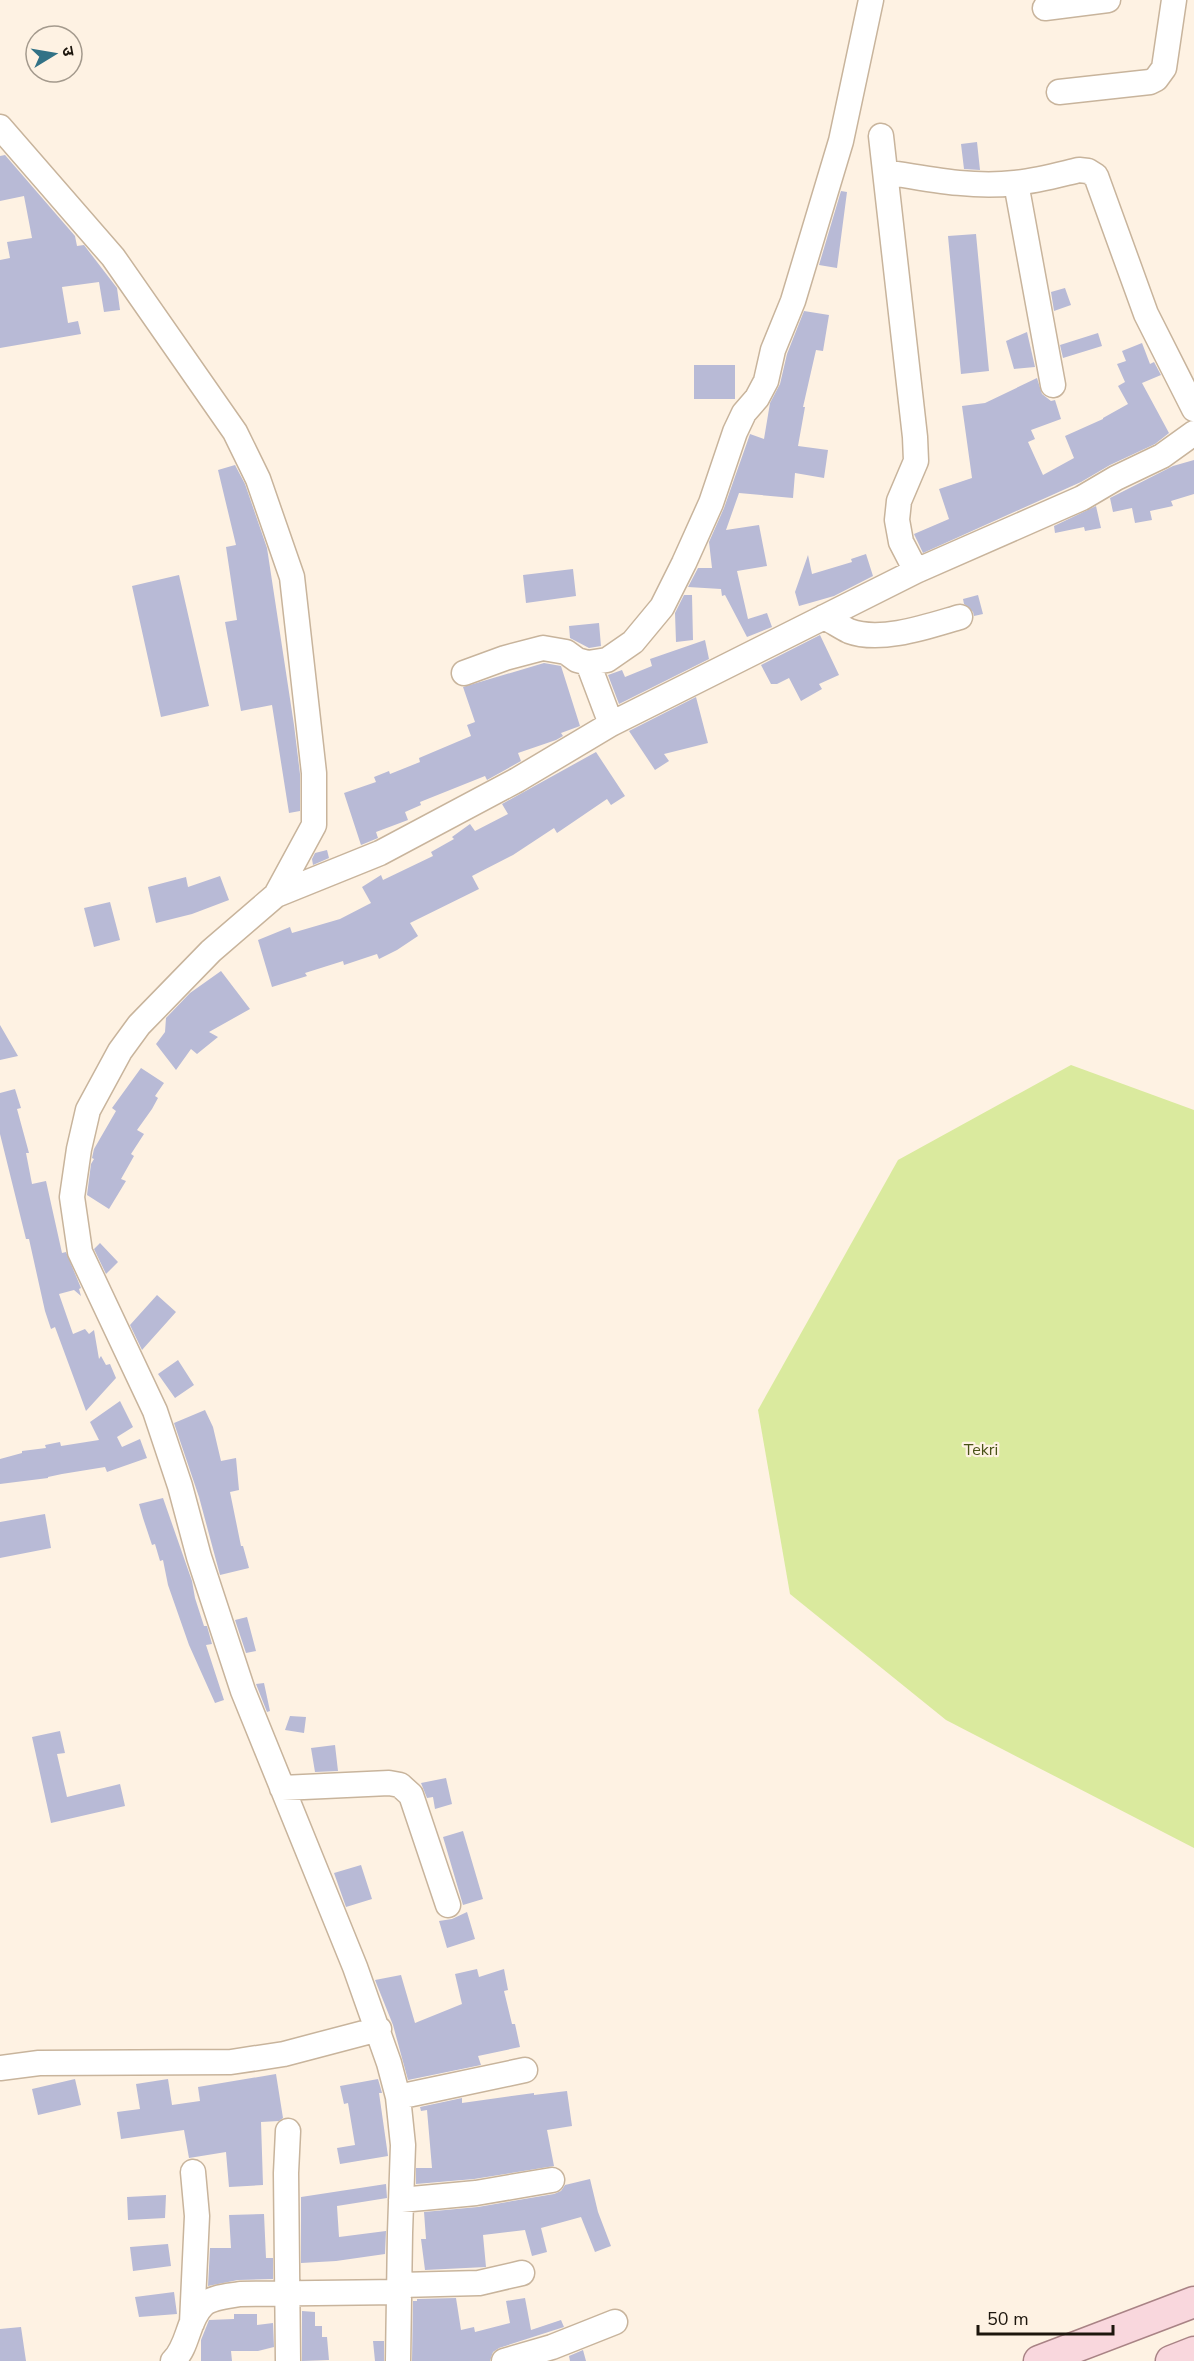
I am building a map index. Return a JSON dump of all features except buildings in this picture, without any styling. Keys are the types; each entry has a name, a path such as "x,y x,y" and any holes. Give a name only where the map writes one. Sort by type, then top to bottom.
{"main road":[{"path":"1039,2361 1194,2302"},
{"path":"1171,2361 1194,2352"}],"street":[{"path":"464,673 505,658 543,648 566,652 577,660 588,663 607,660 633,642 662,607 711,503 735,432 744,413 757,398 766,381 773,350 793,302 842,141 871,0"},
{"path":"1046,8 1108,0"},
{"path":"1059,92 1150,82 1156,79 1164,68 1174,0"},
{"path":"0,126 113,257 236,432 258,479 292,577 314,773 314,825 276,895"},
{"path":"880,136 886,172 916,461 899,501 897,520 901,542 916,571"},
{"path":"886,172 954,184 1016,183 1079,170 1088,171 1096,176 1146,314 1194,409"},
{"path":"1016,183 1053,385"},
{"path":"398,2361 403,2145 398,2097 379,2029 243,1691 155,1411 80,1252 72,1197 88,1110 120,1051 140,1025 211,951 276,895 380,854 517,780 611,724 916,571 1082,498 1116,478 1162,456 1194,433"},
{"path":"824,617 850,631 876,634 912,630 960,616"},
{"path":"588,663 611,724"},
{"path":"282,1788 389,1784 407,1789 411,1795 447,1905"},
{"path":"0,2068 39,2063 240,2061 284,2054 379,2029"},
{"path":"398,2097 525,2070"},
{"path":"288,2131 288,2361"},
{"path":"192,2172 197,2216 192,2361"},
{"path":"401,2200 476,2193 552,2180"},
{"path":"173,2361 181,2353 192,2324 203,2305 220,2298 240,2294 400,2289 479,2283 522,2273"},
{"path":"504,2361 552,2347 615,2322"}],"green space":[{"name":"Tekri","path":"1071,1065 1194,1110 1194,1848 946,1720 790,1594 758,1410 898,1160"}]}
